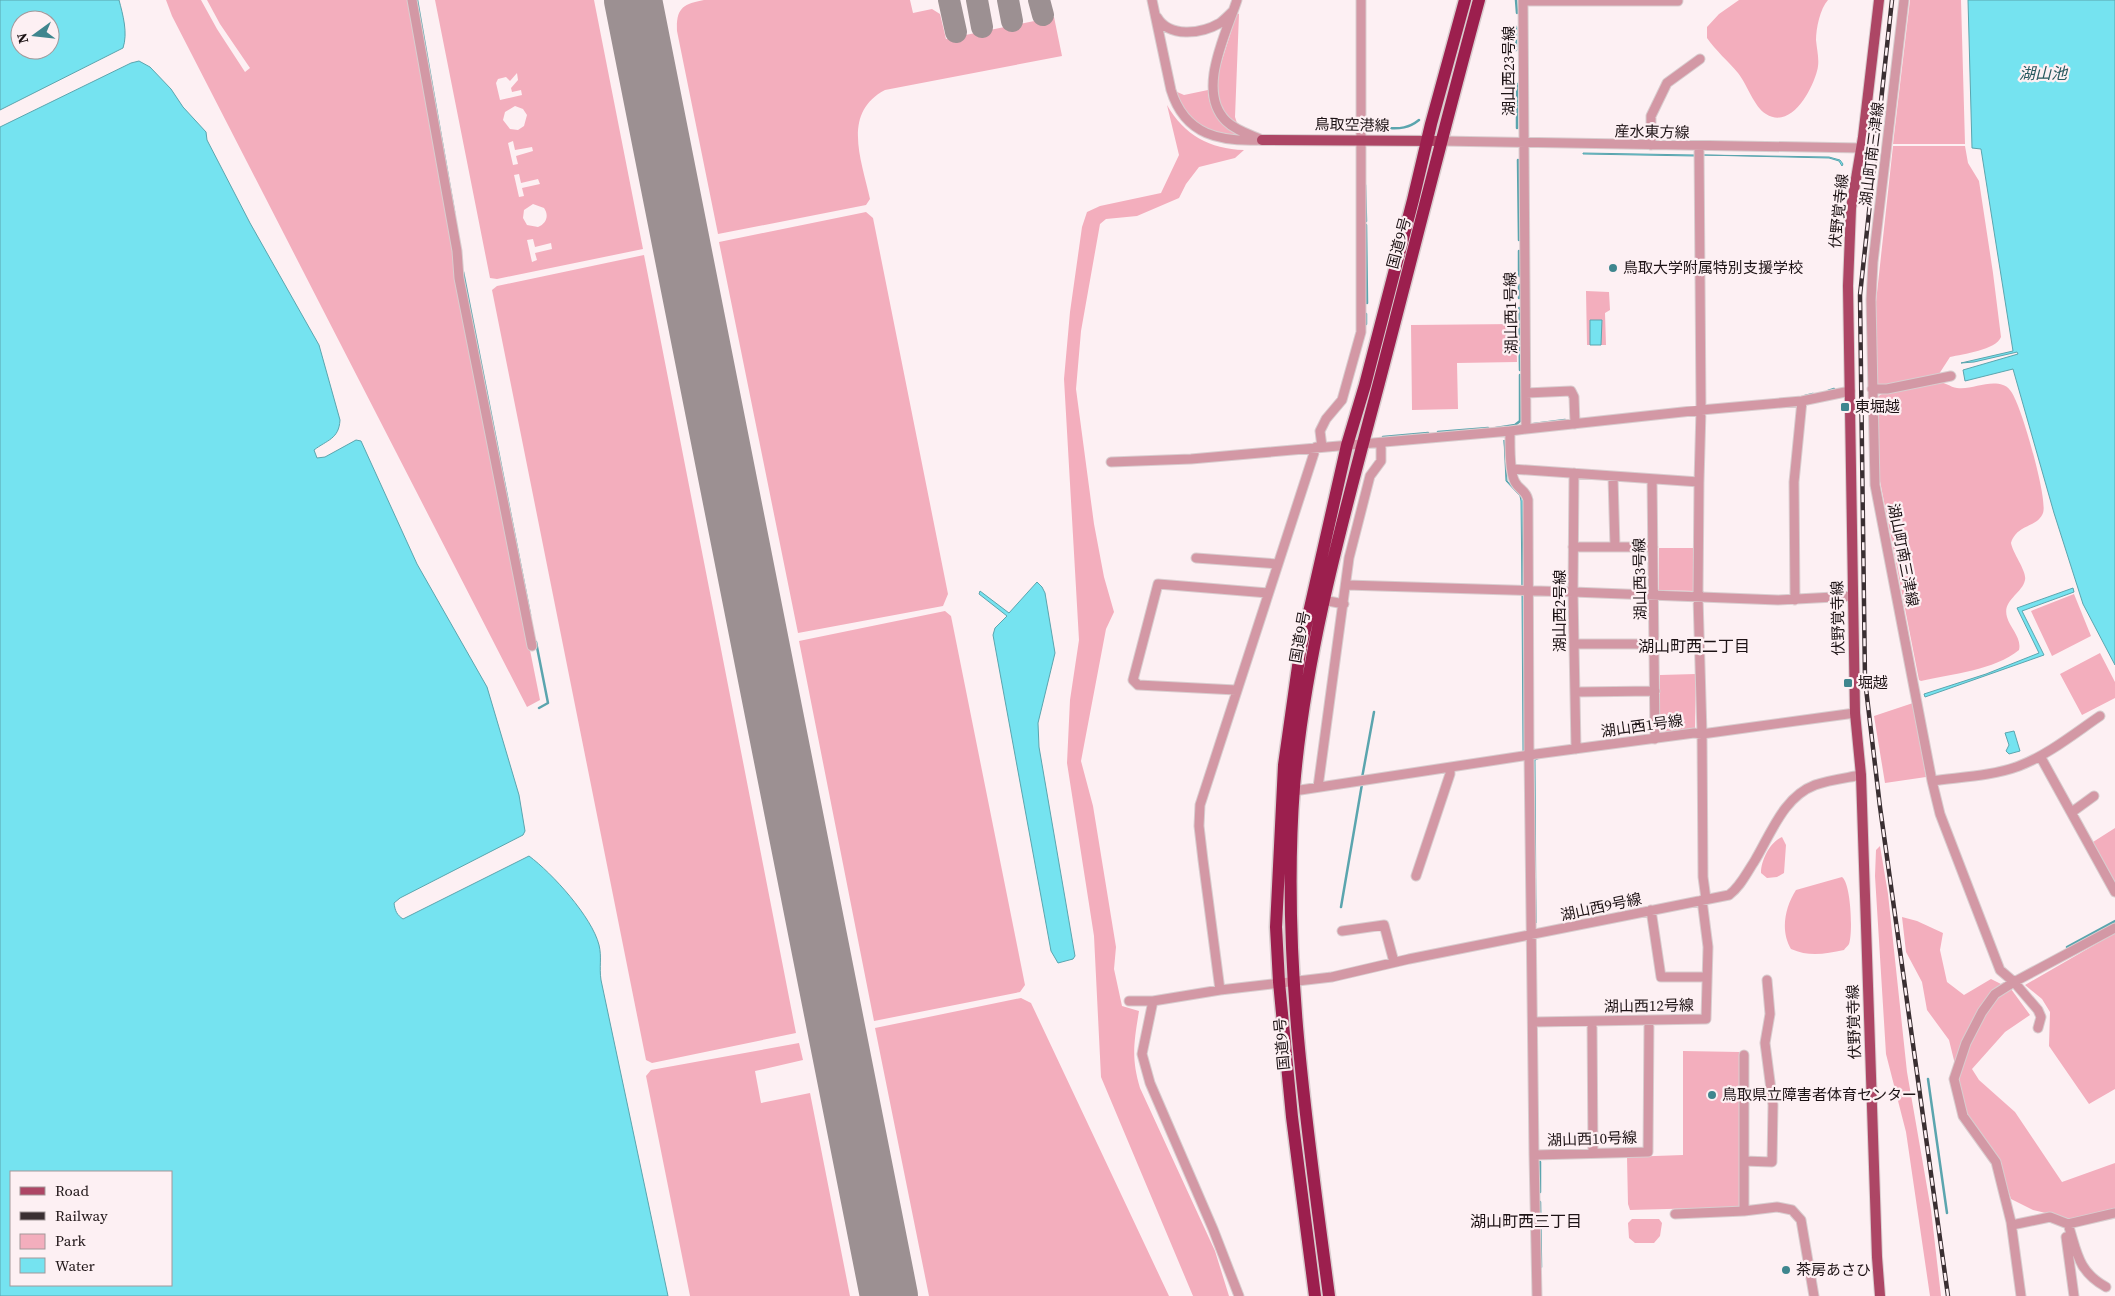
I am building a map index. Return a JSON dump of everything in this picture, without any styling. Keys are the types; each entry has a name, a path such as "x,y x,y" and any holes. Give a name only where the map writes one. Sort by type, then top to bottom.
{"highway":[{"name":"国道9号","path":"1316,1296 1292,1117 1279,982 1276,927 1284,765 1300,652 1347,445 1365,385 1431,124 1465,0"},
{"name":"国道9号","path":"1329,1296 1303,1094 1293,980 1290,900 1294,790 1305,699 1323,600 1479,0"}],"main road":[{"name":"伏野覚寺線","path":"1879,0 1861,148 1851,208 1848,286 1855,713 1860,775 1877,1257 1880,1296"},
{"name":"鳥取空港線","path":"1262,140 1442,141"}],"street":[{"path":"412,0 457,251 459,278 532,646"},
{"path":"1152,0 1173,97 1188,121 1204,132 1218,138 1240,141 1262,140"},
{"path":"1237,0 1213,74 1213,97 1218,111 1228,123 1262,140"},
{"path":"1220,990 1201,843 1200,805 1268,593 1319,447 1320,431 1326,419 1342,400 1361,332 1361,0"},
{"name":"湖山町南三津線","path":"1904,0 1873,262 1871,300 1875,485 1940,814 2000,970 2014,982 2038,1010 2041,1017 2038,1028"},
{"path":"1523,1 1678,1"},
{"name":"湖山西23号線","path":"1523,1 1523,142"},
{"path":"1159,37 1206,28 1221,22 1234,10"},
{"path":"1154,12 1165,27 1182,32"},
{"path":"1651,145 1651,116 1667,82 1700,59"},
{"name":"産水東方線","path":"1442,141 1861,148"},
{"name":"湖山西1号線","path":"1523,142 1526,429"},
{"name":"湖山西1号線","path":"1294,790 1694,732 1702,734 1698,597 1701,410 1699,146"},
{"path":"1872,389 1887,389 1951,376"},
{"path":"1526,393 1572,391 1575,424"},
{"path":"1111,462 1191,459 1510,431 1802,401 1850,391"},
{"path":"1794,600 1794,482 1802,401"},
{"path":"1510,431 1512,469 1515,483 1525,491 1528,500 1529,755"},
{"path":"1318,787 1349,558 1370,476 1380,461 1381,443"},
{"path":"1512,469 1699,482"},
{"name":"湖山西2号線","path":"1574,473 1573,592 1576,749"},
{"path":"1613,477 1615,547"},
{"name":"湖山西3号線","path":"1652,480 1655,738"},
{"path":"1573,548 1653,547"},
{"path":"1196,558 1278,564"},
{"path":"1236,690 1138,685 1133,680 1158,584 1268,593"},
{"path":"1346,585 1794,600 1853,596"},
{"path":"1323,600 1344,604"},
{"path":"1574,644 1654,644"},
{"path":"1575,692 1655,691"},
{"path":"1702,734 1855,713"},
{"path":"1932,781 1987,774 2019,766 2040,756 2100,716"},
{"name":"湖山西12号線","path":"1533,1022 1706,1019 1708,947 1704,900 1702,734"},
{"name":"湖山西10号線","path":"1529,755 1534,1155 1648,1152 1649,1020"},
{"path":"2040,756 2115,892"},
{"path":"1416,876 1440,808 1450,768"},
{"name":"湖山西9号線","path":"1129,1001 1153,1001 1293,980 1332,977 1394,962 1728,895 1737,889 1779,817 1800,792 1816,785 1860,775"},
{"path":"2072,812 2094,796"},
{"path":"1651,910 1660,977 1707,977"},
{"path":"1342,932 1384,925 1394,962"},
{"path":"2021,1296 2012,1225 1996,1162 1963,1116 1954,1079 1966,1043 1982,1012 1995,994 2115,928"},
{"path":"1744,1161 1772,1162 1773,1105 1765,1043 1770,1014 1767,980"},
{"path":"1153,1001 1142,1054 1150,1083 1213,1229 1239,1296"},
{"path":"1592,1021 1593,1153"},
{"path":"1744,1054 1744,1210"},
{"path":"1534,1155 1537,1296"},
{"path":"1675,1214 1777,1207 1785,1207 1797,1214 1802,1228 1814,1296"},
{"path":"2012,1225 2050,1218 2068,1224 2115,1213"},
{"path":"2068,1224 2074,1250 2081,1263 2089,1274 2106,1287"},
{"path":"2068,1224 2065,1227 2074,1296"}],"green space":[{"path":"166,0 201,0 245,72 250,68 220,24 207,0 409,0 449,224 455,276 540,700 527,707 172,16"},
{"path":"435,0 594,0 643,249 497,279 490,278","holes":["517,73 518,80 511,88 512,92 521,90 522,95 500,100 496,83 498,79 506,77 510,81","515,106 523,109 527,115 524,126 518,130 510,129 503,120 505,112","513,141 515,150 532,147 533,151 516,156 518,164 513,165 508,143","519,174 521,183 538,179 540,184 522,188 524,196 519,197 514,175","533,204 544,208 546,213 545,221 538,227 527,225 523,218 524,210","533,239 535,247 551,243 552,249 535,253 537,260 532,262 527,240"]},
{"path":"704,0 910,0 913,13 932,9 940,14 946,39 1054,17 1062,56 885,90 871,100 863,111 859,125 860,154 870,199 866,205 718,234 677,31 678,17 682,8 691,3"},
{"path":"1739,0 1828,0 1823,8 1818,24 1816,40 1818,63 1814,79 1799,106 1784,117 1775,118 1762,111 1738,73 1707,38 1707,27 1719,14"},
{"path":"1910,0 1961,0 1965,144 1893,144"},
{"path":"1237,13 1239,14 1235,117 1237,123 1241,126 1229,118 1224,112 1218,100 1216,86 1216,79"},
{"path":"1208,90 1211,105 1218,118 1229,129 1242,136 1241,138 1206,130 1184,112 1175,91 1184,95"},
{"path":"1167,105 1181,125 1199,138 1220,147 1244,150 1235,158 1199,167 1186,184 1179,198 1137,216 1106,219 1100,224 1081,331 1076,389 1094,524 1104,577 1114,612 1106,629 1081,761 1093,806 1116,947 1114,969 1122,1006 1139,1011 1134,1059 1140,1088 1215,1251 1229,1296 1193,1296 1101,1077 1094,936 1067,763 1070,700 1079,640 1064,379 1070,312 1082,227 1087,212 1100,206 1161,193 1179,155"},
{"path":"1893,146 1965,146 1968,163 1979,181 2001,337 1993,345 1986,348 1950,357 1939,374 1885,387 1877,384 1876,302"},
{"path":"866,212 873,218 948,594 943,606 798,633 719,242"},
{"path":"644,255 796,1033 652,1063 646,1060 492,290 497,286"},
{"path":"1586,291 1609,292 1610,310 1605,313 1606,345 1587,345"},
{"path":"1516,324 1517,362 1457,363 1458,409 1412,410 1411,325"},
{"path":"1936,381 1957,388 1997,384 2005,386 2010,390 2019,408 2029,438 2044,505 2040,518 2018,532 2011,543 2025,576 2023,585 2007,606 2006,611 2008,621 2019,641 2019,650 2009,657 1985,667 1921,681 1919,680 1879,476 1877,397 1885,392"},
{"path":"1659,548 1694,548 1694,591 1659,590"},
{"path":"2074,594 2091,636 2052,656 2031,611"},
{"path":"945,611 951,616 1025,985 1020,992 874,1021 799,641"},
{"path":"2100,653 2115,682 2115,698 2082,715 2060,674"},
{"path":"1696,674 1695,728 1660,733 1660,675"},
{"path":"1913,703 1926,777 1885,783 1874,716"},
{"path":"2115,828 2115,882 2093,842"},
{"path":"1782,837 1786,845 1784,873 1777,877 1767,878 1761,873 1764,857 1770,847"},
{"path":"1880,846 1888,894 1907,1072 1931,1210 1941,1296 1930,1296 1906,1132 1886,1054 1875,876 1876,850"},
{"path":"1842,877 1845,881 1849,898 1851,930 1849,945 1844,950 1824,954 1804,953 1791,949 1786,935 1785,919 1789,904 1796,890"},
{"path":"1902,917 1917,921 1943,933 1940,950 1947,982 1964,995 1991,979 2011,989 2030,1015 2005,1032 1972,1069 1979,1080 2015,1112 2062,1182 2115,1163 2115,1208 2071,1219 2033,1210 2011,1199 1997,1156 1968,1117 1949,1040 1927,1010 1922,982 1906,952"},
{"path":"2115,933 2115,1089 2089,1104 2049,1046 2050,1012 2042,999 2025,985"},
{"path":"1021,998 1031,1003 1169,1296 929,1296 875,1028"},
{"path":"799,1043 803,1060 755,1071 761,1103 810,1093 850,1296 690,1296 646,1076 651,1070"},
{"name":"鳥取県立障害者体育センター","path":"1683,1051 1740,1052 1740,1207 1630,1210 1628,1204 1627,1157 1683,1155"},
{"path":"1632,1219 1659,1219 1662,1223 1660,1236 1654,1243 1635,1243 1629,1238 1628,1223"}],"water":[{"path":"0,0 119,0 125,30 123,48 0,110"},
{"name":"湖山池","path":"1968,0 2115,0 2115,665 2083,604 2054,513 2013,369 1965,381 1963,370 2018,354 2017,352 1974,362 1961,363 2013,351 1981,149 1972,148"},
{"path":"139,61 150,67 171,89 183,107 206,132 207,140 250,223 319,345 340,420 335,435 314,450 317,458 325,457 356,440 361,441 417,564 487,687 519,795 525,831 523,835 400,898 394,903 396,911 403,919 529,856 549,873 580,909 595,934 599,945 601,980 668,1296 0,1296 0,127 131,63"},
{"path":"1583,154 1695,155 1695,156"},
{"path":"1703,155 1829,157 1840,160 1843,164 1842,166 1839,161 1829,158"},
{"path":"1590,320 1602,320 1601,345 1590,345"},
{"path":"1504,440 1507,481 1518,491 1523,500 1522,588 1521,501 1520,496 1506,481"},
{"path":"1037,582 1045,593 1055,653 1038,723 1039,747 1075,956 1073,959 1058,963 1051,951 993,635 995,628 1007,616 979,594 980,591 1009,613"},
{"path":"2073,588 2074,592 2022,611 2044,655 1925,697 1924,694 1986,674 2039,653 2017,608"},
{"path":"1523,594 1524,752 1522,595"},
{"path":"2014,731 2020,751 2009,754 2006,751 2009,745 2005,733"},
{"path":"1540,758 1535,760 1536,923 1533,759"}],"waterway":[{"path":"417,0 454,212"},
{"path":"1516,0 1517,13"},
{"path":"1516,27 1516,50"},
{"path":"1517,84 1517,128"},
{"path":"1365,116 1366,128 1375,128"},
{"path":"1387,128 1404,127 1412,125 1419,120"},
{"path":"1518,160 1519,240"},
{"path":"1365,185 1366,221"},
{"path":"1366,225 1367,303"},
{"path":"1519,251 1519,276"},
{"path":"463,272 530,615"},
{"path":"1519,285 1519,298"},
{"path":"1519,308 1520,370"},
{"path":"1366,314 1366,324"},
{"path":"1496,428 1515,425 1520,421 1520,375"},
{"path":"1828,391 1834,389"},
{"path":"1805,396 1813,394"},
{"path":"1534,424 1565,420"},
{"path":"1438,432 1488,428"},
{"path":"1383,437 1428,433"},
{"path":"536,642 548,703 539,708"},
{"path":"1362,778 1374,712"},
{"path":"1341,907 1362,784"},
{"path":"2067,947 2115,921"},
{"path":"1928,1079 1947,1213"},
{"path":"1540,1162 1540,1192"},
{"path":"1540,1202 1541,1267"}],"taxiway":[{"path":"642,49 641,30 643,18 650,0"},
{"path":"949,0 956,32"},
{"path":"977,0 982,27"},
{"path":"1008,0 1012,21"},
{"path":"1039,0 1043,15"},
{"path":"884,1270 892,1296"}],"runway":[{"path":"633,0 889,1296"}],"railway":[{"path":"1892,0 1860,295 1865,680 1880,807 1948,1296"}],"place":[{"name":"鳥取大学附属特別支援学校","path":"1613,268"},
{"name":"東堀越","path":"1845,407"},
{"name":"堀越","path":"1848,683"},
{"name":"鳥取県立障害者体育センター","path":"1712,1095"},
{"name":"茶房あさひ","path":"1786,1270"}],"district":[{"name":"湖山町西二丁目","path":"1694,646"},
{"name":"湖山町西三丁目","path":"1526,1221"}]}
